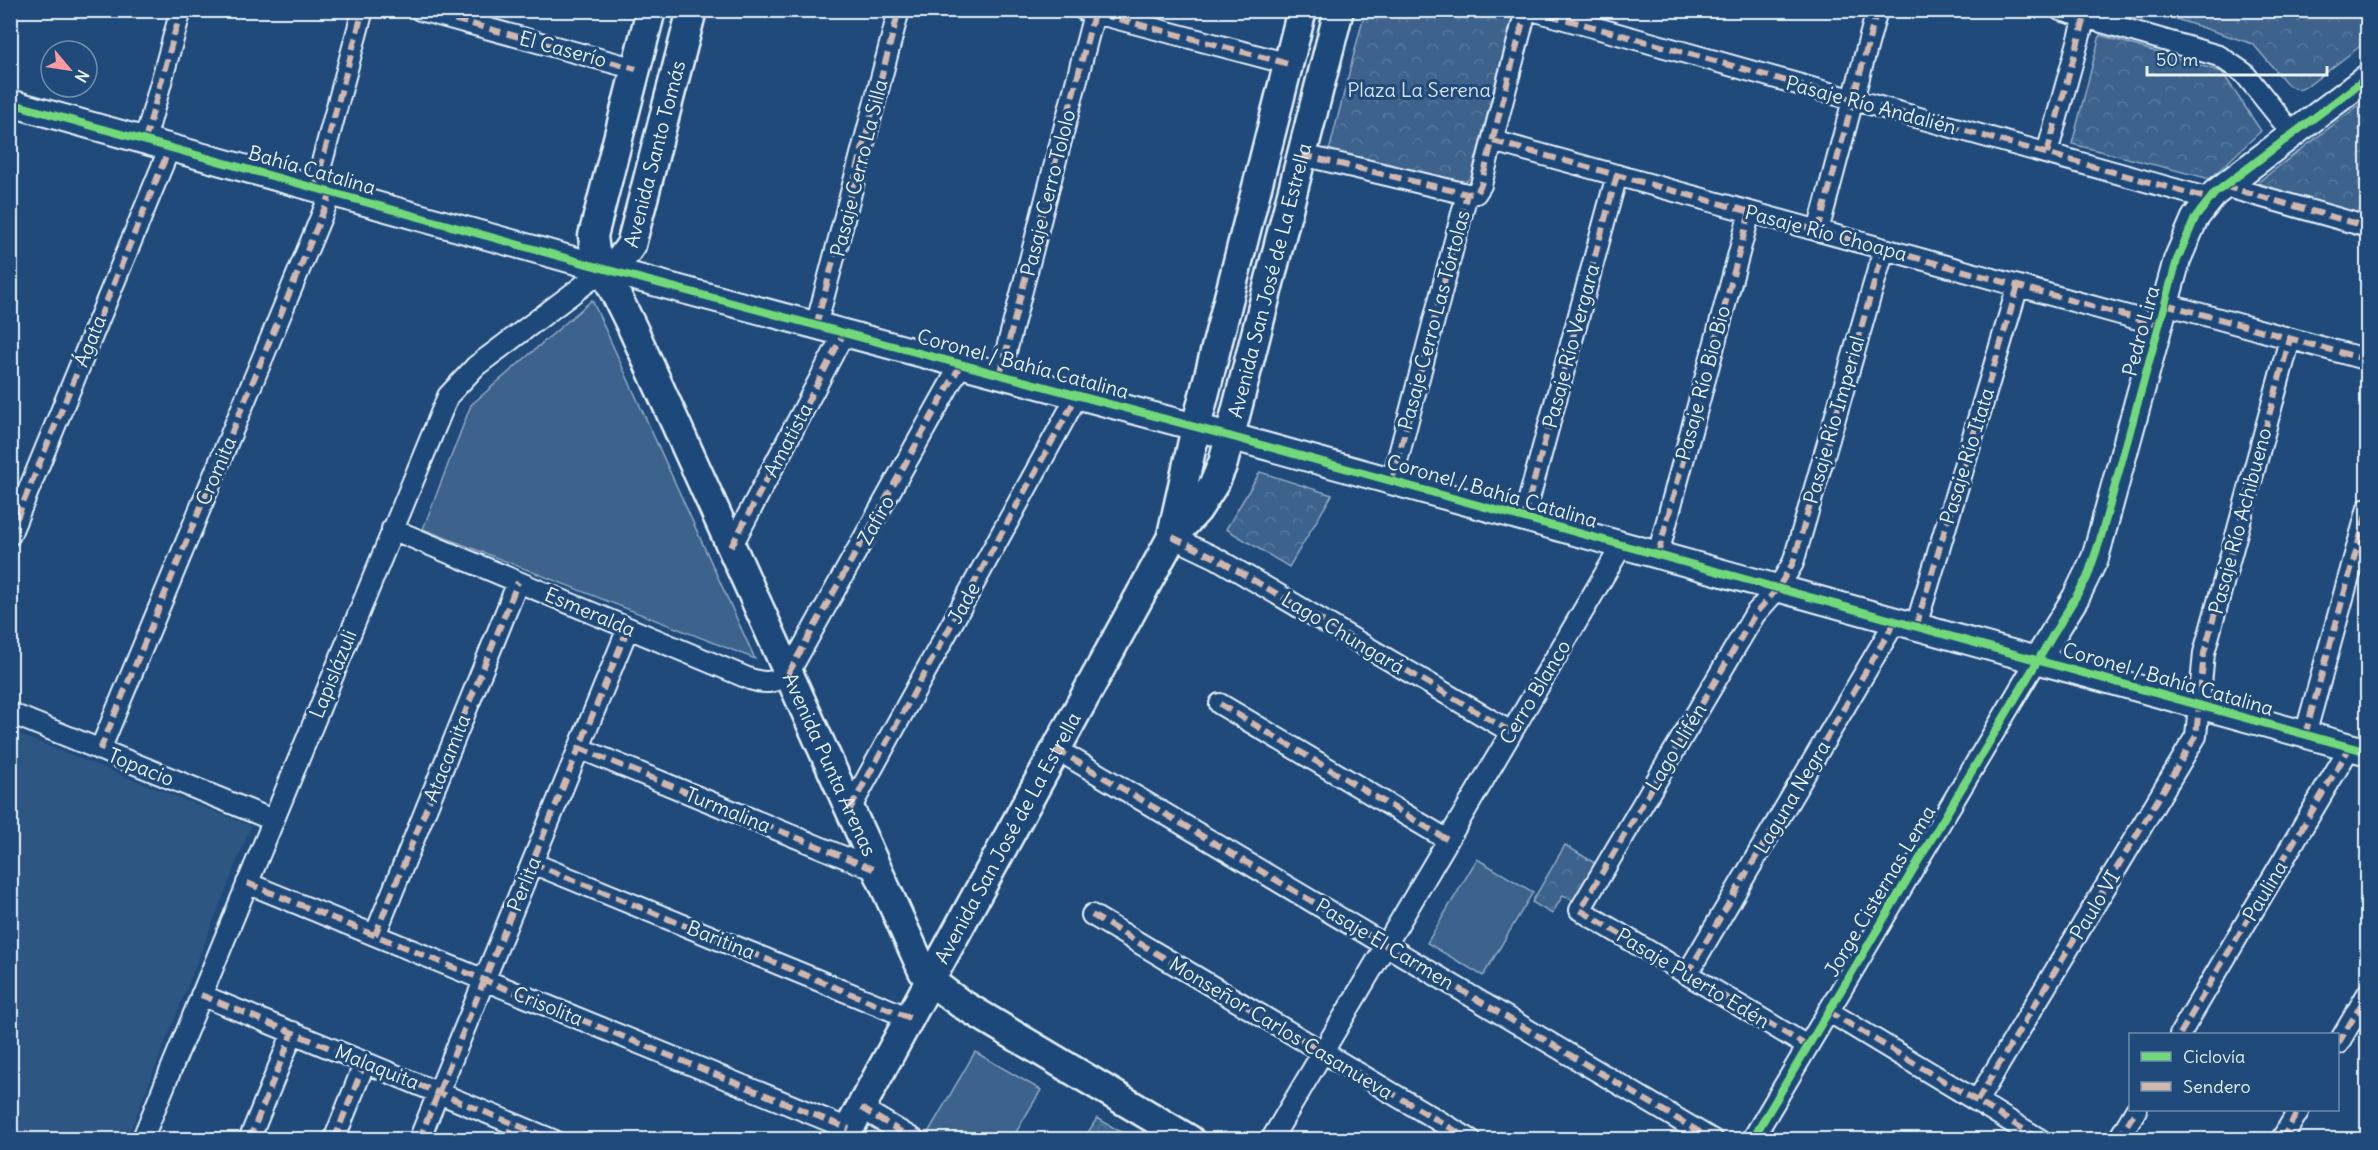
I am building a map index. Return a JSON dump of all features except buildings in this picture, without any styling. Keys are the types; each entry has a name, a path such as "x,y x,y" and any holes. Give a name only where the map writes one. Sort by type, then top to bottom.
{"main road":[{"name":"Avenida Santo Tomás","path":"651,10 593,236 595,252 605,269 621,259 632,245 692,10"},
{"name":"Avenida San José de La Estrella","path":"1172,537 1196,428 1302,10"},
{"name":"Avenida San José de La Estrella","path":"851,1125 1172,537 1197,510 1215,482 1229,436 1339,10"},
{"name":"Avenida Punta Arenas","path":"605,269 923,971 930,981 960,1003 1174,1136"}],"street":[{"path":"145,140 181,10"},
{"name":"Cromita","path":"100,750 323,190 363,10"},
{"name":"El Caserío","path":"420,10 636,69"},
{"name":"Pasaje Cerro La Silla","path":"816,326 898,10"},
{"name":"Pasaje Cerro Las Tórtolas","path":"1392,481 1471,193 1482,184 1526,10"},
{"name":"Pasaje Río Andalién","path":"1532,10 2047,153 2367,227"},
{"path":"1818,231 1877,10"},
{"path":"2060,10 2086,14 2206,51 2232,63 2255,86 2292,133"},
{"path":"1091,11 1289,63"},
{"name":"Pasaje Cerro Tololo","path":"1000,375 1091,11"},
{"path":"2047,153 2086,14"},
{"name":"Pedro Lira","path":"2037,660 2076,597 2095,558 2187,231 2217,192 2367,77"},
{"name":"Bahía Catalina","path":"10,103 605,269"},
{"name":"Pasaje Río Choapa","path":"1493,141 2018,286 2290,339 2367,360"},
{"name":"Ágata","path":"10,535 170,147"},
{"path":"1302,155 1471,193"},
{"name":"Pasaje Río Vergara","path":"1524,517 1617,175"},
{"name":"Pasaje Río Bio Bio","path":"1658,554 1750,212"},
{"name":"Pasaje Río Imperial","path":"1778,588 1793,563 1884,249"},
{"name":"Coronel / Bahía Catalina","path":"605,269 1229,436 2359,750"},
{"name":"Lapislázuli","path":"142,1140 442,407 456,386 476,366 605,269"},
{"name":"Pasaje Río Itata","path":"1906,623 2018,286"},
{"name":"Amatista","path":"731,547 844,333"},
{"name":"Pasaje Río Achibueno","path":"2200,705 2204,653 2290,339"},
{"name":"Zafiro","path":"788,674 961,364"},
{"name":"Jade","path":"850,809 1077,396"},
{"path":"2305,735 2367,508"},
{"name":"Esmeralda","path":"392,529 760,682 780,680 788,674"},
{"name":"Lago Chungará","path":"1172,537 1216,558 1511,732"},
{"name":"Cerro Blanco","path":"1272,1140 1622,545"},
{"name":"Atacamita","path":"375,935 519,582"},
{"name":"Lago Llifén","path":"1580,910 1755,614 1778,588"},
{"name":"Laguna Negra","path":"1687,974 1906,623"},
{"name":"Perlita","path":"420,1140 628,628"},
{"name":"Jorge Cisternas Lema","path":"1758,1138 1807,1046 2037,660"},
{"path":"1220,704 1448,840"},
{"name":"Paulo VI","path":"1977,1101 2192,746 2196,736 2200,705"},
{"name":"Topacio","path":"10,713 273,820"},
{"name":"Turmalina","path":"579,748 878,871"},
{"name":"Pasaje El Carmen","path":"1056,749 1713,1140"},
{"name":"Paulina","path":"2181,1033 2359,750"},
{"name":"Baritina","path":"532,863 910,1018"},
{"name":"Crisolita","path":"247,883 851,1125 915,1140"},
{"name":"Pasaje Puerto Edén","path":"1580,910 1807,1046"},
{"name":"Monseñor Carlos Casanueva","path":"1092,915 1471,1140"},
{"path":"2339,1041 2367,993"},
{"name":"Malaquita","path":"201,995 439,1092 509,1131 553,1140"},
{"path":"1828,1011 2041,1140"},
{"path":"249,1140 292,1032"},
{"path":"334,1140 365,1062"},
{"path":"2118,1140 2135,1111"},
{"path":"2281,1140 2298,1111"}],"shaded area":[{"path":"10,731 251,826 127,1139 11,1139"}],"green space":[{"name":"Plaza La Serena","path":"1365,11 1514,11 1471,177 1465,182 1329,151"},
{"path":"2151,11 2367,11 2367,41 2309,85 2299,89 2289,86 2253,44"},
{"path":"2100,35 2222,72 2261,131 2210,179 2072,144"},
{"path":"2367,99 2367,216 2257,183"},
{"path":"592,300 755,659 423,529 471,405"},
{"path":"1260,472 1332,495 1289,567 1226,529"},
{"path":"1565,845 1598,865 1576,903 1563,895 1552,914 1532,902"},
{"path":"1477,859 1533,892 1483,976 1427,943"},
{"path":"975,1052 1041,1090 1012,1139 932,1139 926,1136"},
{"path":"1097,1118 1133,1139 1084,1139"}],"marked path":[{"path":"145,140 181,10"},
{"path":"315,188 363,10"},
{"path":"420,10 636,69"},
{"path":"816,326 899,10"},
{"path":"1084,10 1289,64"},
{"path":"1000,375 1095,10"},
{"path":"1302,155 1467,194 1476,193 1481,185 1526,10"},
{"path":"1532,10 2210,199"},
{"path":"1818,231 1877,10"},
{"path":"2047,153 2087,10"},
{"path":"1493,141 2160,325"},
{"path":"10,535 170,147"},
{"path":"1524,517 1617,175"},
{"path":"2224,186 2368,227"},
{"path":"100,750 331,193"},
{"path":"1392,481 1467,194"},
{"path":"1658,554 1750,212"},
{"path":"1807,1046 1580,910 1755,614 1778,588 1793,563 1884,249"},
{"path":"1916,626 2018,286"},
{"path":"2165,304 2368,360"},
{"path":"731,547 844,333"},
{"path":"1977,1101 2196,736 2204,653 2290,339"},
{"path":"788,674 961,364"},
{"path":"850,809 1077,396"},
{"path":"2305,735 2368,508"},
{"path":"1172,537 1216,558 1511,732"},
{"path":"375,935 518,582"},
{"path":"1687,974 1896,620"},
{"path":"419,1140 628,628"},
{"path":"1220,704 1448,840"},
{"path":"2181,1033 2350,747"},
{"path":"579,748 878,871"},
{"path":"1056,749 1713,1140"},
{"path":"532,863 910,1018"},
{"path":"247,883 849,1129"},
{"path":"1092,915 1471,1140"},
{"path":"2339,1042 2368,993"},
{"path":"201,995 553,1140"},
{"path":"1828,1011 2041,1140"},
{"path":"249,1140 293,1032"},
{"path":"334,1140 365,1062"},
{"path":"861,1108 915,1140"},
{"path":"2118,1140 2135,1111"},
{"path":"2281,1140 2298,1111"},
{"path":"506,1140 513,1123"}],"cycle path":[{"path":"1752,1140 2087,578 2100,540 2177,260 2195,218 2215,193 2368,77"},
{"path":"10,103 605,269 1229,436 2368,752"}]}
